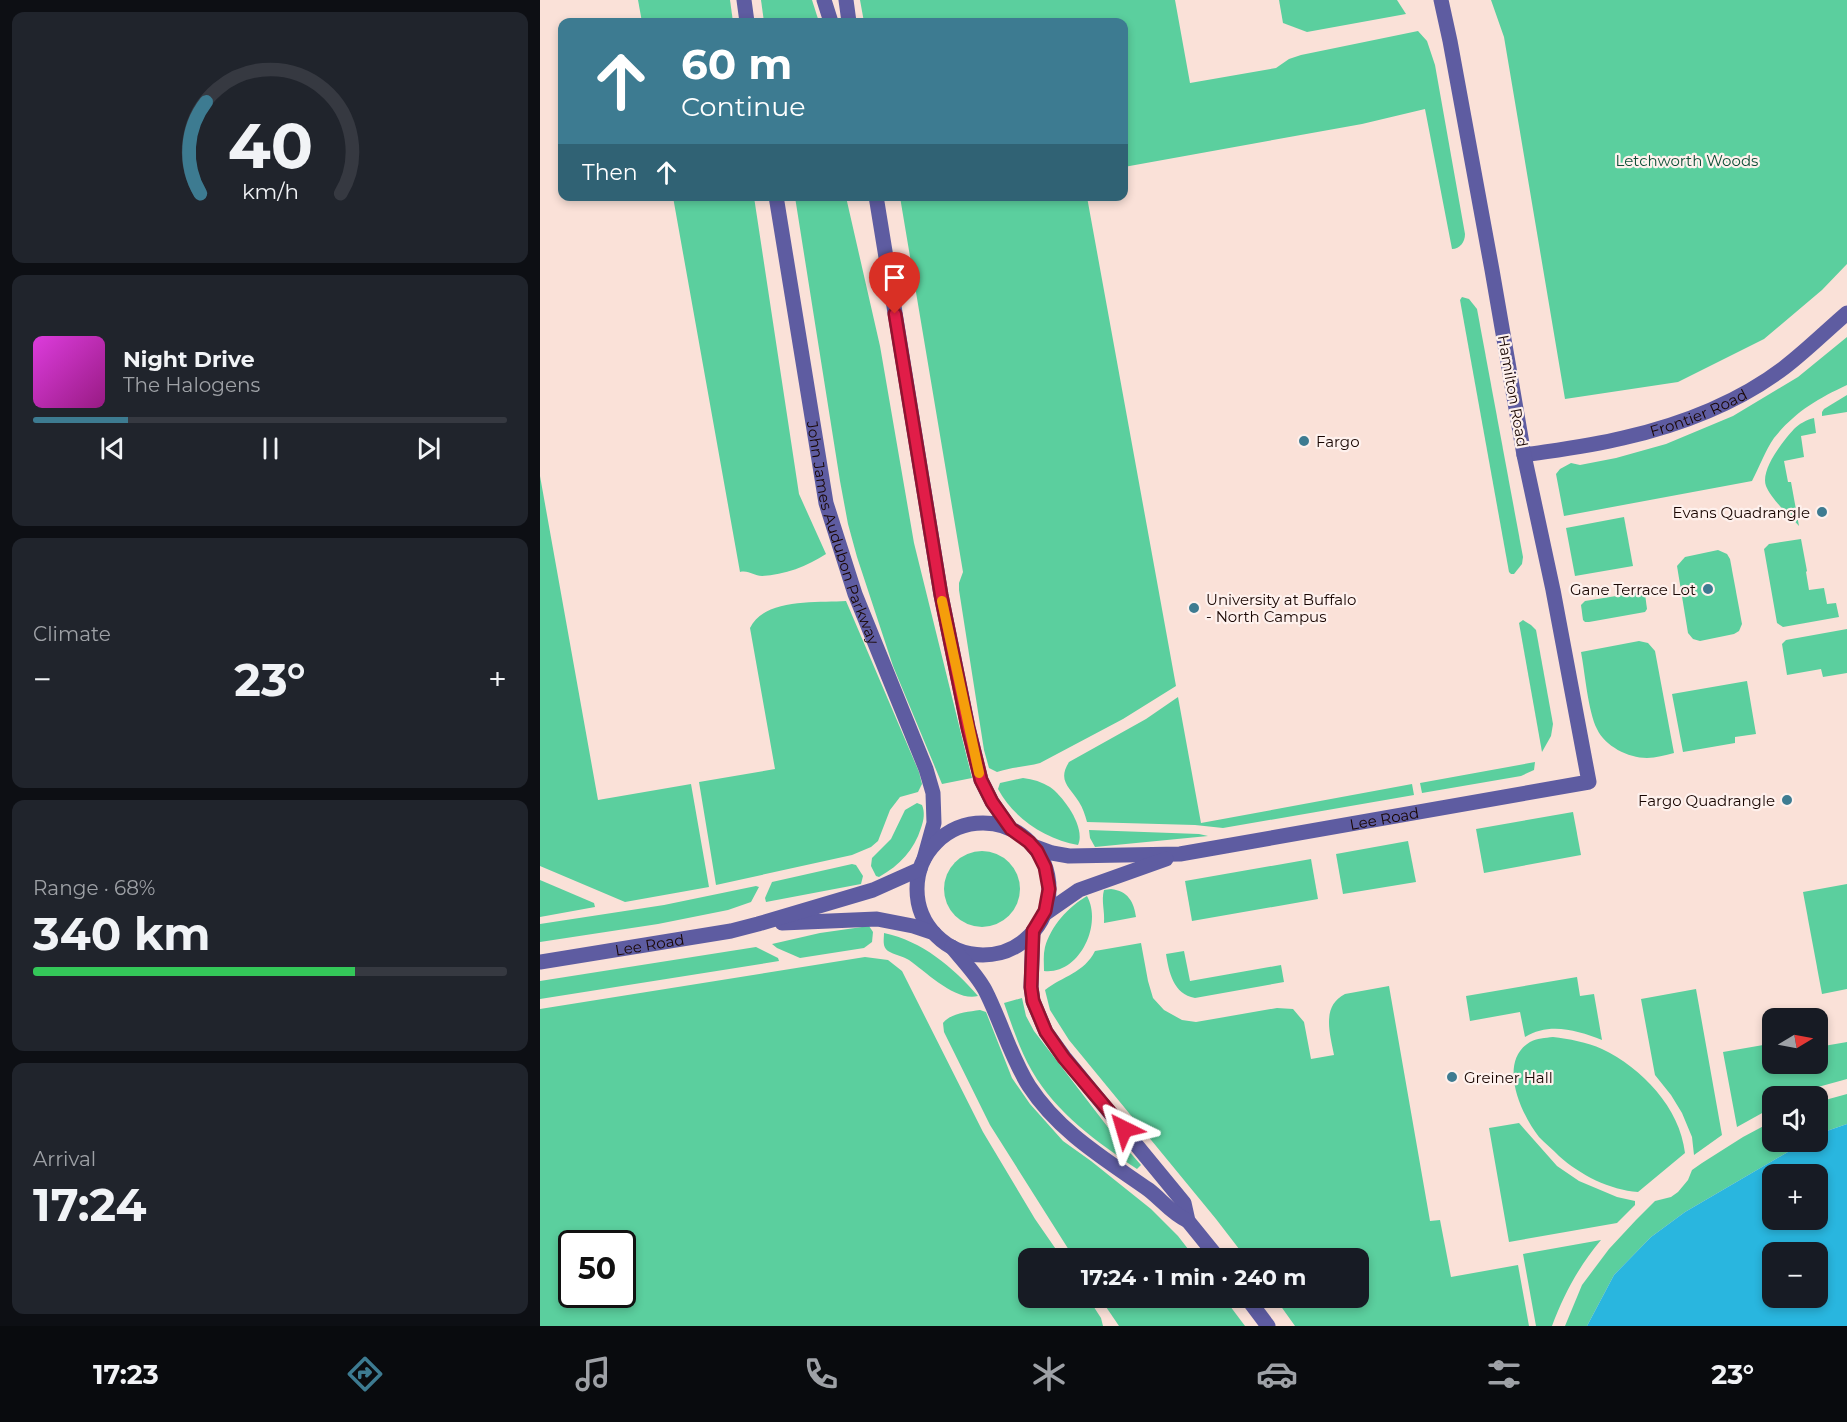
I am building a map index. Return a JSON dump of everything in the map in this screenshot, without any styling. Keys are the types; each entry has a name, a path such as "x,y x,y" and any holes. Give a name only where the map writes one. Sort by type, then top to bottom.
{"main road":[{"path":"744,0 746,18"},
{"path":"824,0 830,18"},
{"path":"846,0 848,18"},
{"name":"Hamilton Road","path":"1441,0 1484,224 1524,455 1553,590 1589,782"},
{"name":"John James Audubon Parkway","path":"777,201 826,503 855,594 926,769 933,793 934,823 922,864"},
{"path":"877,201 941,595 968,728 981,780 992,802 1011,829"},
{"name":"Frontier Road","path":"1524,455 1622,439 1717,407 1785,367 1847,313"},
{"name":"Lee Road","path":"1033,846 1069,856 1180,854 1589,782"},
{"path":"952,947 973,954 995,954 1017,945 1033,931 1043,915 1047,900 1047,878 1042,861 1033,846 1011,829 989,823 967,825 946,834 937,841 922,864 917,880 921,914 934,933 952,947 984,988 1019,1068 1050,1113 1082,1143 1153,1194 1174,1214 1188,1221 1210,1248"},
{"name":"Lee Road","path":"1043,915 1079,890 1180,854"},
{"name":"Lee Road","path":"540,962 731,931 873,890 922,864"},
{"name":"Lee Road","path":"758,924 877,919 914,926 934,933"},
{"path":"1033,931 1031,987 1033,1001 1046,1032 1064,1058 1184,1203 1188,1221"},
{"path":"1254,1308 1268,1326"}],"green space":[{"path":"638,0 730,0 732,18 641,18"},
{"path":"761,0 812,0 818,18 763,18"},
{"path":"860,0 1175,0 1190,83 1276,68 1289,59 1301,55 1418,31 1427,41 1435,65 1465,234 1464,240 1460,246 1452,249 1425,109 1362,124 1128,166 1128,18 863,18"},
{"path":"1279,0 1397,0 1406,14 1307,32 1283,23"},
{"name":"Letchworth Woods","path":"1491,0 1847,0 1847,264 1822,290 1764,339 1678,382 1565,399 1504,37"},
{"path":"674,201 755,201 799,494 826,554 812,562 779,574 762,576 740,572"},
{"path":"796,201 847,201 880,346 914,543 972,778 942,784 893,666 857,557 840,481"},
{"path":"901,201 1088,201 1176,686 1123,719 1040,763 997,772 989,768 984,750 959,590 963,572"},
{"path":"1462,297 1469,299 1477,309 1523,557 1522,564 1514,574 1509,572 1460,300"},
{"path":"1847,337 1847,385 1807,407 1782,429 1771,442 1752,481 1564,516 1556,474 1560,469 1571,463 1580,465 1616,458 1666,444 1733,416 1798,377"},
{"path":"1847,395 1847,412 1822,416 1824,409"},
{"path":"1814,418 1816,433 1801,436 1804,457 1784,461 1788,482 1791,482 1799,526 1772,496 1765,479 1769,464 1784,441 1798,425"},
{"path":"540,476 598,800 691,784 709,887 625,902 540,866"},
{"path":"1624,517 1633,566 1575,576 1566,528"},
{"path":"1801,539 1809,590 1824,588 1827,604 1836,603 1839,617 1783,627 1777,623 1764,549 1769,544"},
{"path":"1718,550 1727,554 1730,559 1742,624 1739,631 1734,634 1700,641 1693,639 1688,633 1677,566 1685,557"},
{"path":"1641,592 1645,594 1647,609 1645,612 1589,622 1583,620 1581,605 1585,601"},
{"path":"846,601 919,772 922,784 918,792 900,797 890,810 878,841 871,847 852,855 716,885 699,782 775,769 750,628 757,618 779,607 792,604"},
{"path":"1523,620 1536,630 1553,724 1551,736 1542,752 1519,623"},
{"path":"1847,629 1847,673 1823,677 1821,669 1787,675 1782,644 1786,640"},
{"path":"1639,641 1648,643 1655,651 1674,753 1654,758 1632,756 1618,750 1601,735 1591,712 1581,652"},
{"path":"1747,681 1756,734 1735,737 1735,743 1683,752 1672,694"},
{"path":"1178,697 1201,823 1412,784 1414,795 1223,828 1087,822 1082,807 1066,783 1064,774 1069,762 1146,719"},
{"path":"1535,762 1534,770 1521,776 1422,793 1420,783"},
{"path":"1023,778 1047,785 1067,805 1079,830 1078,845 1043,833 1013,810 998,789 1000,783"},
{"path":"917,803 922,805 924,816 914,843 893,867 879,877 876,876 871,866 872,858 891,839 905,810"},
{"path":"1573,812 1581,855 1484,873 1476,829"},
{"path":"1089,830 1199,834 1208,836 1095,847"},
{"path":"1408,841 1416,882 1343,894 1336,854"},
{"path":"982,851 997,854 1009,862 1017,874 1020,889 1017,904 1009,916 997,924 982,927 967,924 955,916 947,904 944,889 947,874 955,862 967,854"},
{"path":"1311,859 1318,899 1192,921 1185,881"},
{"path":"856,865 863,876 861,884 766,902 765,898 772,882"},
{"path":"540,880 594,903 595,907 540,917"},
{"path":"1847,884 1847,989 1822,994 1803,892"},
{"path":"759,887 751,902 728,910 658,924 540,942 540,924 664,905"},
{"path":"1104,890 1122,892 1129,898 1136,917 1104,923"},
{"path":"1087,896 1092,921 1085,946 1068,965 1057,970 1044,971 1044,950 1051,932 1067,911"},
{"path":"869,926 873,932 872,942 864,948 800,958 772,944 820,933"},
{"path":"884,933 911,942 936,957 978,996 960,995 909,960 888,951 884,945"},
{"path":"1141,943 1153,998 1164,1010 1182,1020 1196,1022 1277,1008 1293,1009 1304,1022 1311,1059 1334,1055 1329,1021 1337,999 1345,994 1389,986 1430,1221 1440,1220 1451,1277 1518,1265 1529,1326 1295,1326 1282,1308 1369,1308 1369,1248 1238,1248 1069,1040 1050,1010 1045,990 1079,969 1095,951"},
{"path":"756,947 778,958 779,961 540,999 540,981"},
{"path":"1184,951 1190,981 1281,965 1284,982 1195,998 1188,996 1173,981 1166,954"},
{"path":"865,957 888,960 902,971 983,1132 1055,1248 1018,1248 1018,1308 1094,1308 1103,1326 540,1326 540,1009"},
{"path":"1577,977 1580,996 1594,994 1602,1040 1563,1029 1534,1032 1525,1037 1520,1012 1470,1021 1466,996"},
{"path":"1696,989 1722,1135 1694,1155 1692,1137 1682,1113 1655,1075 1641,999"},
{"path":"1022,998 1026,1016 1034,1031 1110,1130 1141,1165 1137,1169 1079,1126 1053,1101 1042,1086 1016,1038 1004,1003"},
{"path":"980,1010 986,1012 1012,1078 1030,1104 1063,1141 1151,1209 1187,1248 1068,1248 990,1125 944,1032 943,1023 950,1017"},
{"path":"1553,1037 1590,1044 1617,1057 1645,1078 1657,1091 1676,1120 1685,1153 1638,1192 1606,1185 1576,1169 1539,1137 1525,1115 1515,1088 1515,1062 1520,1051 1530,1042"},
{"path":"1847,1042 1847,1079 1822,1086 1762,1086 1762,1113 1737,1127 1723,1052 1762,1045 1762,1074 1828,1074 1828,1045"},
{"path":"1847,1094 1847,1124 1828,1131 1828,1099"},
{"path":"1519,1123 1557,1166 1579,1181 1617,1197 1635,1201 1635,1205 1617,1223 1509,1242 1489,1128"},
{"path":"1762,1127 1762,1152 1788,1152 1767,1164 1762,1164 1762,1167 1685,1212 1651,1237 1614,1275 1587,1326 1565,1326 1582,1285 1609,1249 1636,1220 1655,1201 1671,1197 1678,1192 1688,1180 1692,1170"},
{"path":"1601,1240 1573,1281 1552,1326 1536,1326 1523,1254"},
{"path":"1107,1308 1232,1308 1245,1326 1119,1326"}],"water":[{"path":"1847,1124 1847,1326 1587,1326 1614,1275 1651,1237 1685,1212 1762,1167 1762,1230 1828,1230 1828,1164 1767,1164 1788,1152 1828,1152 1828,1131"}],"slow traffic":[{"path":"942,601 979,773"}],"place":[{"name":"Fargo","path":"1304,441"},
{"name":"Evans Quadrangle","path":"1822,512"},
{"name":"Gane Terrace Lot","path":"1708,589"},
{"name":"University at Buffalo - North Campus","path":"1194,608"},
{"name":"Fargo Quadrangle","path":"1787,800"},
{"name":"Greiner Hall","path":"1452,1077"}],"route":[{"path":"895,314 941,595 981,780 992,802 1011,829 1029,842 1037,851 1045,867 1049,889 1045,911 1033,931 1031,987 1033,1001 1046,1032 1064,1058 1124,1129"}]}
